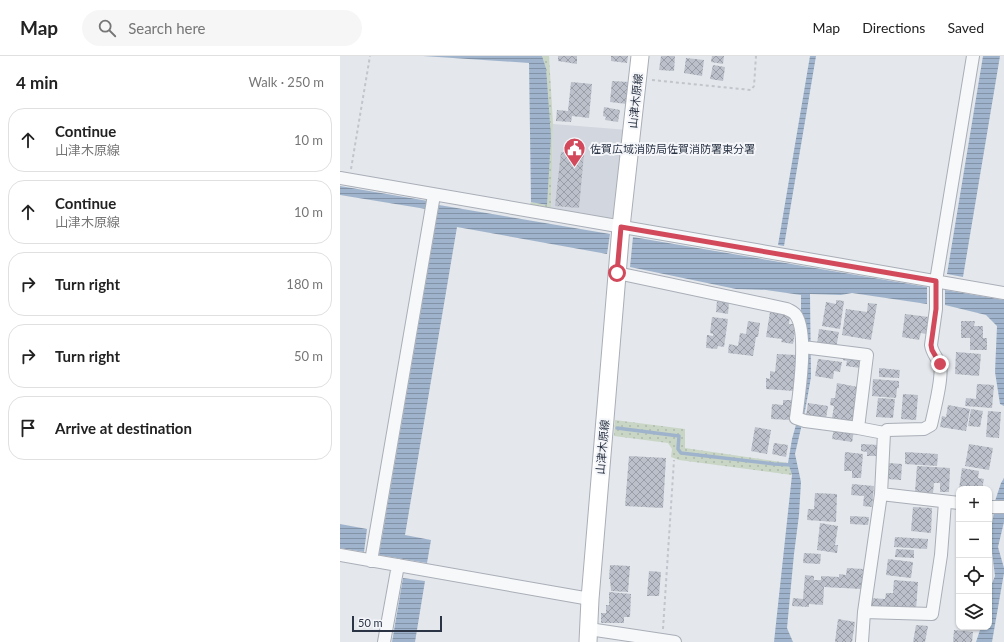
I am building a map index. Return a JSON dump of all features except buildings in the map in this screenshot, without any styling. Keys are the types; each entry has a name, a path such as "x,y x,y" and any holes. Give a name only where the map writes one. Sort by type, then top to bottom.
{"street":[{"name":"山津木原線","path":"588,635 617,273 640,56"},
{"path":"862,642 864,612 881,494 884,434 887,430 924,429 931,425 941,373 940,364 932,350 931,345 936,309 936,281 973,56"},
{"path":"344,179 434,195 620,241 936,281 1004,293"},
{"path":"371,561 434,195"},
{"path":"617,273 793,312 797,318 809,348 801,420 858,428 884,434"},
{"path":"809,348 868,355 858,428"},
{"path":"881,494 956,503"},
{"path":"864,612 932,614 941,555 945,502"},
{"path":"340,556 590,599"},
{"path":"384,642 398,565"},
{"path":"588,635 675,642"}],"path":[{"path":"344,179 370,56"},
{"path":"638,73 647,79 751,90 754,86 756,56"},
{"path":"662,640 674,460"}],"shaded area":[{"path":"553,124 628,130 615,223 551,212"}],"green space":[{"path":"542,56 549,56 553,124 551,212 529,207 531,202 547,205 546,68"},
{"path":"615,420 685,429 685,448 788,463 792,475 679,460 671,457 672,449 668,443 614,436"}],"water":[{"path":"423,56 542,56 546,68 551,137 547,205 531,202 529,63"},
{"path":"810,56 816,56 784,246 778,245"},
{"path":"983,56 1000,56 963,277 947,274"},
{"path":"340,186 428,201 426,209 340,195"},
{"path":"439,205 610,234 607,254 457,227 405,535 431,540 427,563 379,555"},
{"path":"633,237 927,287 927,304 852,293 841,295 810,294 811,377 795,454 801,482 787,628 793,642 774,642 792,475 788,463 792,439 801,407 801,295 766,290 736,289 630,267"},
{"path":"945,290 1004,300 1004,406 1000,404 995,372 997,326 986,315 945,305"},
{"path":"1004,478 1004,503 995,501"},
{"path":"1004,511 1004,522 998,547 1004,573 992,642 976,642 980,630 992,630 992,584 995,576 992,551 992,524 994,512"},
{"path":"340,524 367,529 364,552 340,548"},
{"path":"403,578 425,581 415,642 392,642"}],"waterway":[{"path":"617,428 679,436 678,449 681,453 792,465"}],"place":[{"name":"佐賀広域消防局佐賀消防署東分署","path":"574,168"}],"route":[{"path":"617,273 621,227 936,281 936,309 931,345 932,350 940,364"}]}
